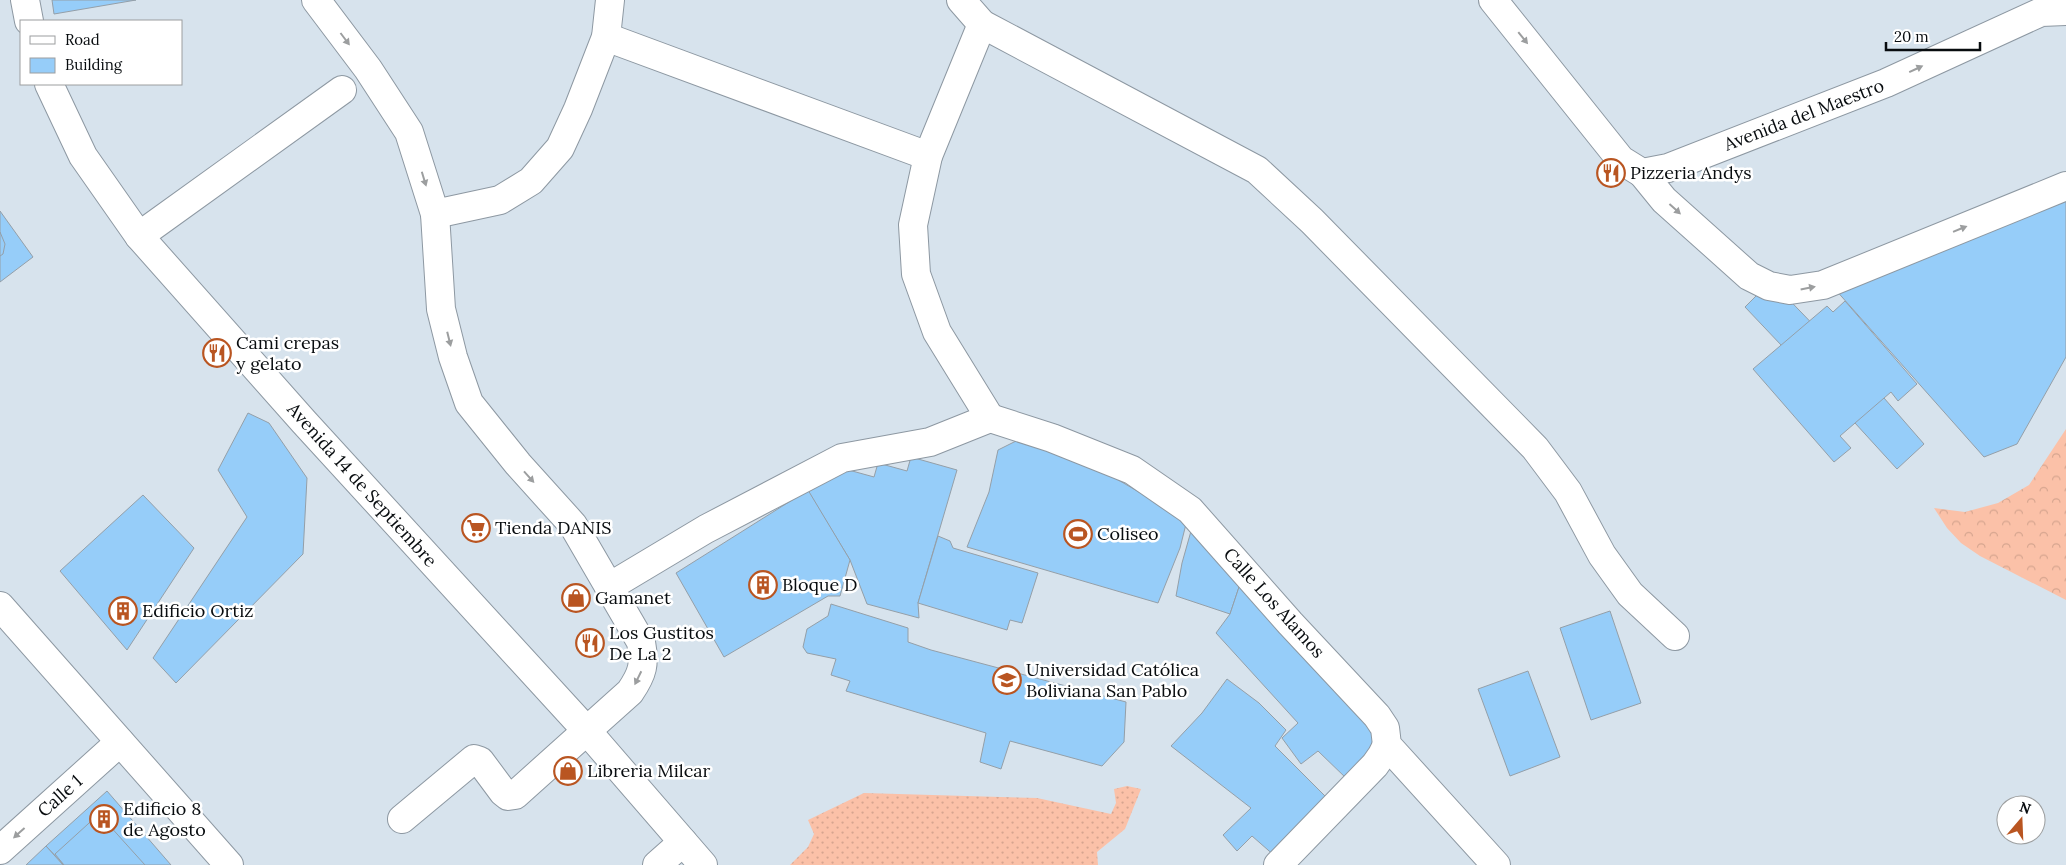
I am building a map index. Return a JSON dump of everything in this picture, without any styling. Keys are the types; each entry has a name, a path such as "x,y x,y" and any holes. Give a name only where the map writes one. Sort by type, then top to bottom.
{"street":[{"path":"24,0 29,20"},
{"path":"316,0 368,69 409,132 435,214 441,309 453,357 469,403 518,464 573,525 641,642 644,659 640,676 630,692 515,795 508,796 503,792 480,761 474,759 402,819"},
{"path":"435,214 500,200 531,181 560,148 578,109 606,37 610,0"},
{"path":"961,0 982,24 1257,170 1312,221 1536,448 1568,492 1602,555 1630,594 1675,636"},
{"path":"1493,0 1620,160 1642,173 1664,200 1749,276 1769,286 1790,290 1823,285 2066,186"},
{"name":"Avenida del Maestro","path":"1642,173 1668,168 1886,83 2041,12 2066,11"},
{"path":"609,587 706,529 842,458 930,442 990,418 937,332 916,274 913,225 928,156 982,24"},
{"path":"606,37 928,156"},
{"name":"Avenida 14 de Septiembre","path":"49,85 83,156 139,236 304,422 587,731 703,865"},
{"path":"139,236 342,90"},
{"name":"Calle Los Alamos","path":"990,418 1052,438 1132,470 1190,510 1290,623 1377,716 1385,728 1387,745 1496,865"},
{"path":"0,606 229,865"},
{"name":"Calle 1","path":"0,850 120,742"},
{"path":"1278,865 1375,765 1387,745"},
{"path":"657,865 683,842"}],"green space":[{"path":"2066,429 2066,600 1980,556 1961,543 1947,528 1934,508 1965,512 1998,503 2029,485"},
{"path":"1127,786 1141,789 1125,829 1097,852 1098,865 790,865 808,847 814,834 808,820 864,793 1037,798 1111,814 1116,803 1114,789"}],"building":[{"path":"52,0 136,0 54,14"},
{"path":"2066,199 2066,357 2017,444 1984,457 1834,288"},
{"path":"0,211 33,257 0,282"},
{"path":"0,232 5,244 3,254 0,256"},
{"path":"1771,281 1884,398 1924,444 1897,469 1745,307"},
{"path":"1845,301 1917,384 1898,401 1891,392 1840,436 1851,448 1834,462 1753,369 1827,306 1833,312"},
{"path":"248,413 269,423 307,478 303,554 176,683 153,658 247,517 218,470"},
{"name":"Coliseo","path":"1022,438 1108,474 1187,520 1180,548 1158,603 967,547 989,492 998,450"},
{"path":"911,457 957,470 918,603 919,618 867,604 850,560 808,491 845,469 874,477 878,463 907,471"},
{"name":"Bloque D","path":"808,490 850,560 840,596 828,596 724,657 676,573"},
{"name":"Edificio Ortiz","path":"143,495 194,548 127,650 60,571"},
{"path":"1193,524 1240,584 1230,614 1176,596 1182,563"},
{"path":"938,536 950,541 953,548 1038,573 1022,623 1010,620 1007,630 918,603"},
{"path":"1240,584 1373,727 1377,744 1347,779 1318,751 1301,764 1282,738 1298,723 1216,633 1230,614"},
{"path":"831,604 908,628 908,642 931,650 1126,702 1124,742 1102,766 1010,741 1001,769 980,762 986,733 846,691 850,681 831,675 836,659 807,653 803,647 807,629 828,616"},
{"path":"1610,611 1641,703 1591,720 1560,628"},
{"path":"1528,671 1560,757 1510,776 1478,689"},
{"path":"1227,679 1259,703 1286,730 1275,746 1327,798 1276,857 1252,836 1237,851 1223,835 1251,808 1171,746 1202,713"},
{"name":"Edificio 8 de Agosto","path":"107,791 171,865 64,865 46,846"},
{"name":"Edificio 8 de Agosto","path":"99,814 145,865 64,865 55,854"},
{"path":"46,846 63,865 26,865"}],"place":[{"name":"Pizzeria Andys","path":"1611,173"},
{"name":"Cami crepas y gelato","path":"217,353"},
{"name":"Tienda DANIS","path":"476,528"},
{"name":"Coliseo","path":"1078,534"},
{"name":"Bloque D","path":"763,585"},
{"name":"Gamanet","path":"576,598"},
{"name":"Edificio Ortiz","path":"123,611"},
{"name":"Los Gustitos De La 2","path":"590,643"},
{"name":"Universidad Católica Boliviana San Pablo","path":"1007,680"},
{"name":"Libreria Milcar","path":"568,771"},
{"name":"Edificio 8 de Agosto","path":"104,819"}]}
